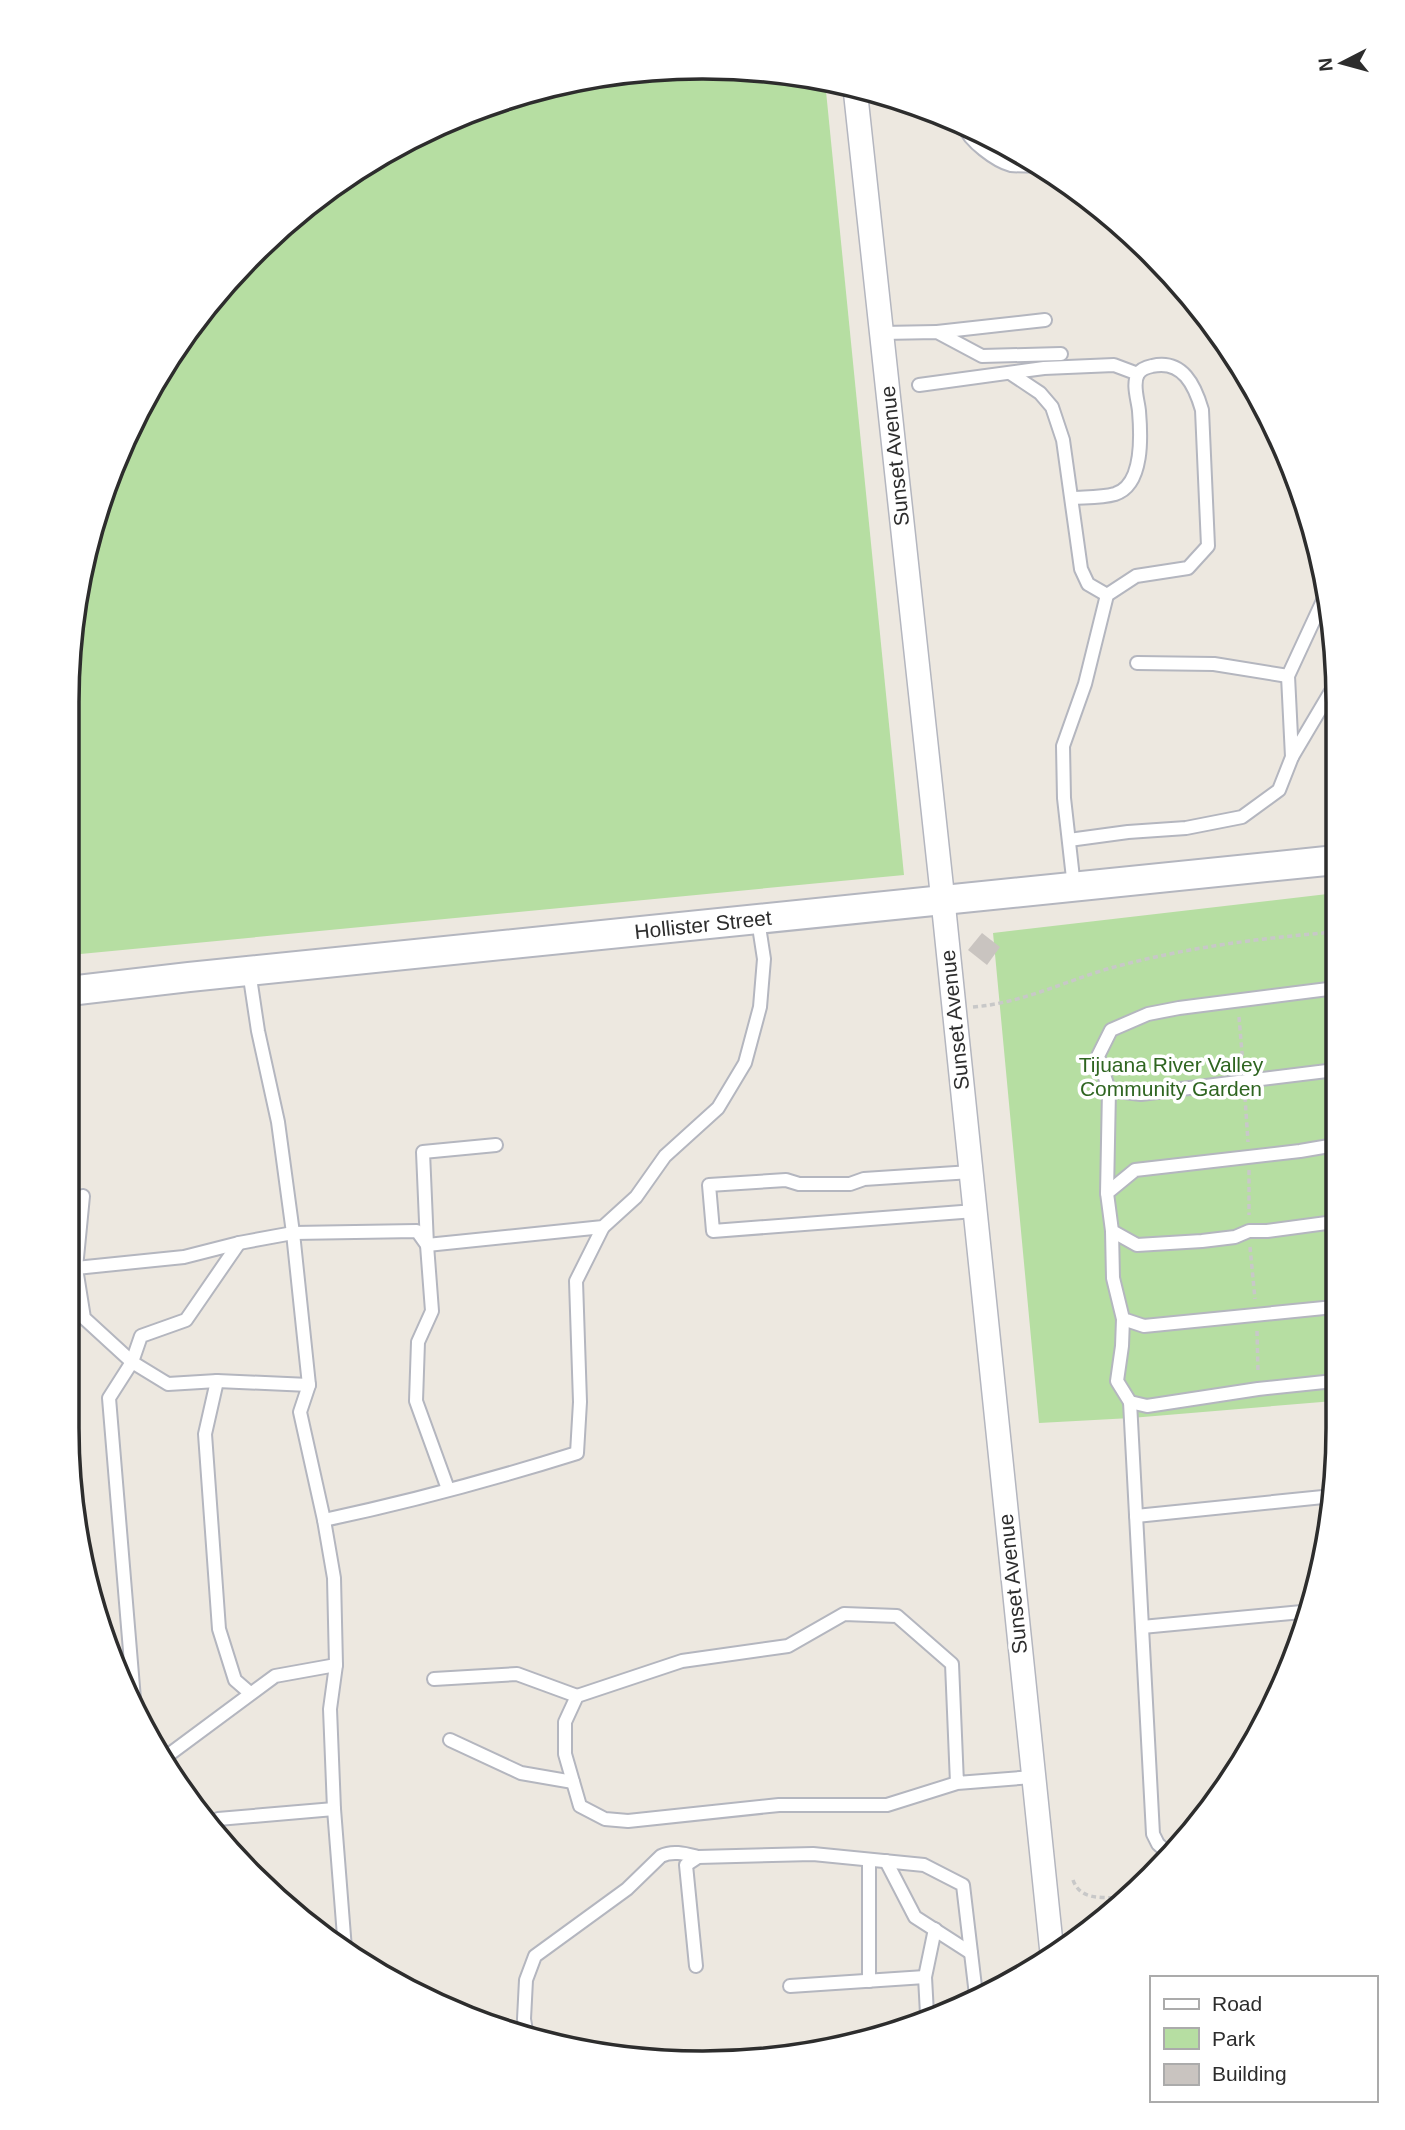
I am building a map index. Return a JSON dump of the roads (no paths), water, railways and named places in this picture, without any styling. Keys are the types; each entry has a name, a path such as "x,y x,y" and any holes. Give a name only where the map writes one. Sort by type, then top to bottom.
{"street":[{"name":"Sunset Avenue","path":"856,98 1051,1944"},
{"name":"Hollister Street","path":"79,990 1326,861"}],"lane":[{"path":"977,143 990,155 1018,164"},
{"path":"882,333 937,332 1045,320"},
{"path":"937,332 982,356 1061,354"},
{"path":"919,385 1044,368 1114,365 1138,374"},
{"path":"1072,498 1117,493 1126,488 1133,478 1140,449 1135,387 1138,374 1146,368 1158,365 1178,369 1186,375 1196,389 1202,410 1208,546 1188,568 1136,576 1107,595 1085,684 1063,746 1064,798 1074,888"},
{"path":"1010,373 1040,393 1052,407 1062,440 1081,569 1088,584 1107,595"},
{"path":"1292,757 1288,676 1320,615"},
{"path":"1137,663 1214,664 1288,676"},
{"path":"1069,840 1186,828 1242,817 1279,790 1292,757 1326,700"},
{"path":"324,1520 375,1509 577,1453 580,1402 576,1281 603,1227 636,1197 665,1156 718,1108 745,1063 760,1007 764,959 758,920"},
{"path":"249,971 258,1031 278,1122 292,1233 309,1385 300,1412 334,1578 336,1665 330,1709 334,1809 344,1937"},
{"path":"1163,1848 1153,1834 1130,1402 1117,1381 1124,1320 1113,1278 1112,1231 1107,1193 1109,1090 1098,1056 1111,1030 1148,1014 1326,989"},
{"path":"1109,1090 1141,1094 1326,1071"},
{"path":"448,1489 416,1401 418,1342 432,1311 426,1245 423,1152 496,1145"},
{"path":"1107,1193 1135,1170 1326,1147"},
{"path":"971,1172 864,1180 850,1184 799,1184 786,1180 709,1185 713,1231 975,1211"},
{"path":"79,1237 83,1196"},
{"path":"1112,1231 1137,1245 1202,1241 1235,1237 1249,1231 1326,1223"},
{"path":"426,1245 603,1227"},
{"path":"79,1268 184,1257 292,1233 417,1231 426,1245"},
{"path":"132,1680 109,1398 132,1362 141,1336 186,1320 239,1243"},
{"path":"79,1285 85,1318 132,1362 168,1384 217,1381 309,1385"},
{"path":"1124,1320 1144,1326 1326,1308"},
{"path":"217,1381 205,1434 219,1629 235,1679 250,1693"},
{"path":"1130,1402 1147,1406 1326,1382"},
{"path":"1136,1516 1322,1497"},
{"path":"1142,1627 1298,1612"},
{"path":"434,1679 517,1674 577,1696 682,1661 788,1646 844,1615 897,1616 952,1664 957,1783"},
{"path":"171,1753 275,1676 336,1665"},
{"path":"577,1696 565,1722 565,1754 580,1806 605,1819 628,1821 779,1805 887,1805 957,1783 1033,1777"},
{"path":"450,1740 521,1773 573,1782"},
{"path":"218,1819 334,1809"},
{"path":"525,2025 526,1980 536,1956 627,1889 666,1853 698,1857 813,1854 924,1866 963,1885 975,1988"},
{"path":"696,1966 685,1865 698,1857"},
{"path":"869,1981 870,1860"},
{"path":"886,1861 915,1917 971,1953"},
{"path":"927,2009 925,1977 935,1929"},
{"path":"790,1986 925,1977"}],"park label":[{"name":"Tijuana River Valley Community Garden","path":"1171,1077"}]}
